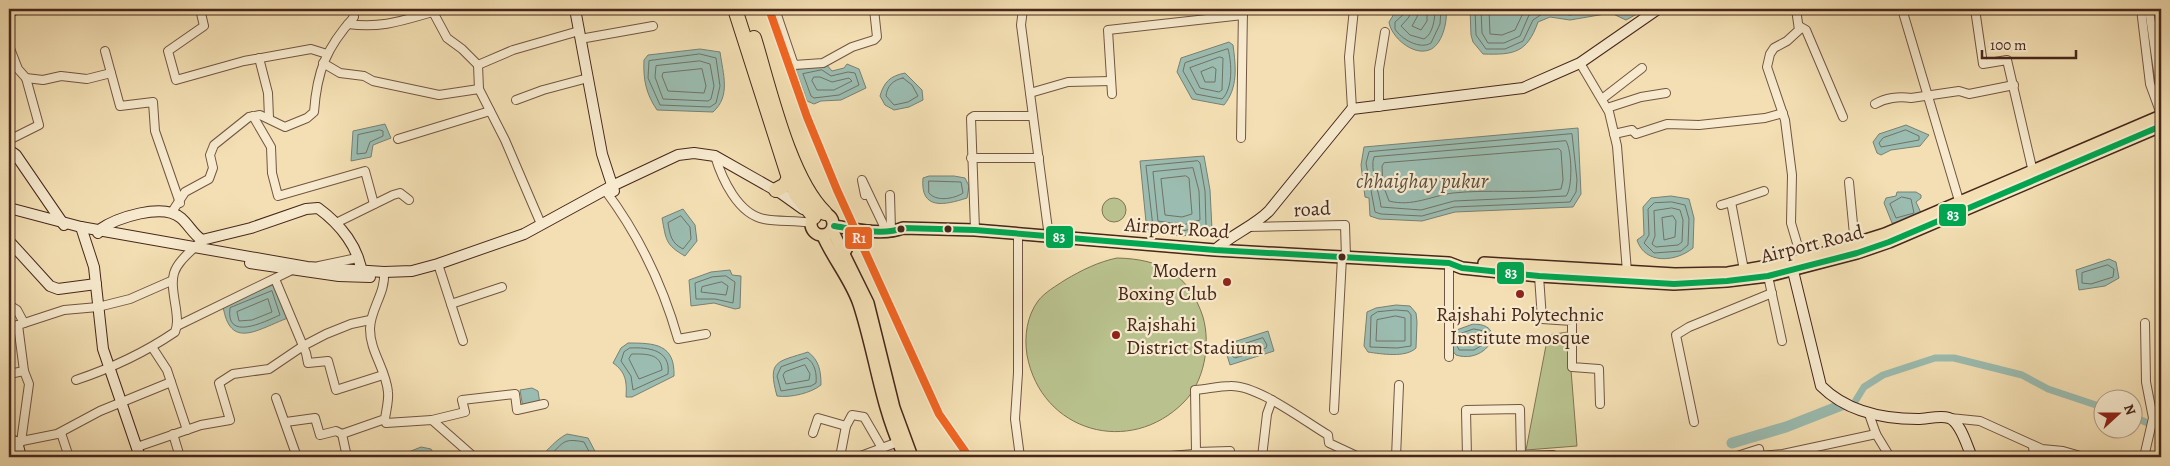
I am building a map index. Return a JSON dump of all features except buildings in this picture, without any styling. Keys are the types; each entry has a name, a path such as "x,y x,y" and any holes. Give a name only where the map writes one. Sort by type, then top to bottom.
{"highway":[{"path":"735,9 789,178 796,194 822,223"},
{"path":"745,9 793,159 822,223"},
{"path":"776,190 785,185 789,178"}],"main road":[{"path":"9,13 16,9"},
{"path":"575,9 610,190"},
{"path":"1215,250 1259,221 1269,211 1352,109 1510,91 1537,83 1580,63 1658,9"},
{"name":"Airport Road","path":"1449,263 1462,268 1539,276 1674,284 1727,281 1793,271 1889,242 2123,137 2161,115"},
{"name":"Airport Road","path":"822,223 975,230 1215,250 1449,263 1675,274 1744,270 1802,260 1855,245 1960,204 2033,172 2123,137 2161,126"},
{"path":"9,150 16,156 64,226"},
{"path":"438,266 524,234 678,155 694,153 716,160 776,190 822,223 844,253 868,303 894,408 912,457"},
{"path":"716,160 761,190 787,202 822,223 859,303 880,391 890,425 904,457"},
{"path":"9,214 81,230 196,246 292,267 384,275 438,266 526,236 610,190"},
{"path":"9,208 64,226"},
{"path":"196,246 306,209 318,208 345,232 362,273"},
{"path":"99,232 113,220 139,213 172,212 195,235 196,246"},
{"name":"Airport Road","path":"822,223 871,230 890,227"},
{"path":"81,230 94,267 103,349 138,452"},
{"path":"844,253 849,244 871,230"},
{"path":"9,241 50,286 58,289 96,284"},
{"path":"292,267 317,266 362,273"},
{"path":"1793,271 1821,386 1836,398 1869,414 1915,419 1948,418 1955,423 1972,457"},
{"path":"16,441 21,457"}],"street":[{"path":"200,9 204,26 168,51 176,80 260,58 311,49 327,54"},
{"path":"348,24 364,26 389,24 430,11 444,9"},
{"path":"775,9 794,65 809,66 823,63 852,47 874,40 877,37 874,9"},
{"path":"1023,9 1021,25 1049,237"},
{"path":"1352,109 1349,57 1354,9"},
{"path":"1796,9 1799,30 1787,41 1774,48 1766,67 1783,113 1791,158 1791,223 1802,260"},
{"path":"1902,9 1960,204"},
{"path":"1975,9 1983,64 2007,60 2033,172"},
{"path":"2142,9 2150,84 2161,115"},
{"path":"2149,9 2161,92"},
{"path":"172,212 186,192 209,179 213,168 210,155 214,145 252,116 260,115 269,118 284,127 307,118 314,112 318,77 323,63 327,54 354,17 354,10"},
{"path":"430,11 447,38 462,49 478,65 479,89 541,224"},
{"path":"1112,94 1108,30 1243,12 1241,138"},
{"path":"478,65 513,50 580,35 653,26"},
{"path":"1799,26 1806,30 1843,117"},
{"path":"1379,106 1378,70 1384,32"},
{"path":"9,46 18,69 26,78 38,125 9,140"},
{"path":"105,51 120,106 153,102 155,131 180,203"},
{"path":"260,58 268,92 269,118"},
{"path":"323,63 340,72 364,76 373,81 439,95 479,89"},
{"path":"1580,63 1607,108 1614,134 1623,205 1627,272"},
{"path":"1602,99 1642,68"},
{"path":"26,78 43,80 61,76 87,78 111,73"},
{"path":"516,100 543,90 588,78"},
{"path":"1030,93 1068,82 1111,80"},
{"path":"1875,104 1882,100 1959,91 1969,94 2014,85"},
{"path":"1607,108 1634,99 1666,93"},
{"path":"398,139 490,111"},
{"path":"1614,134 1632,130 1636,134 1668,124 1699,125 1765,118 1783,113"},
{"path":"252,116 271,147 272,174 278,196 365,172 374,204"},
{"path":"975,230 970,122 974,116 1033,116"},
{"path":"971,158 1039,158"},
{"path":"716,160 738,201 752,216 766,220 822,223"},
{"path":"865,195 862,180 890,227"},
{"path":"1849,182 1855,245"},
{"path":"610,190 667,300 678,338 706,334"},
{"path":"1721,205 1764,191"},
{"path":"336,223 400,193 409,200"},
{"path":"890,195 890,227"},
{"path":"1731,202 1744,270"},
{"name":"road","path":"1248,227 1345,225 1344,257"},
{"path":"1018,235 1018,373 1015,419 1020,457"},
{"path":"76,380 110,368 152,347 175,332 177,326 171,281 175,269 196,246"},
{"path":"1334,410 1344,257"},
{"path":"317,266 357,258"},
{"path":"1449,263 1449,357"},
{"path":"438,266 463,341"},
{"path":"177,326 275,279 292,267"},
{"path":"384,275 382,290 370,320 372,348 388,392 386,423 432,420 465,412 462,400 515,394 517,410 544,404"},
{"path":"1539,276 1542,319 1572,321 1572,367 1599,369 1600,404"},
{"path":"1768,276 1782,342"},
{"path":"275,279 303,346 308,363 328,361 336,390 383,375"},
{"path":"9,328 64,310 98,307 130,299 171,281"},
{"path":"451,304 502,287"},
{"path":"1694,422 1676,335 1688,327 1772,293"},
{"path":"9,305 17,310 21,324 24,371 29,384 16,441 61,433 122,402 171,382"},
{"path":"138,452 173,434 230,420 219,383 233,374 269,369 303,346 351,324 370,320"},
{"path":"2144,457 2153,418 2146,382 2145,323"},
{"path":"152,347 167,370 187,430"},
{"path":"9,374 24,371"},
{"path":"1194,454 1195,390 1232,385 1256,392 1272,400 1328,435 1329,443 1359,457"},
{"path":"1396,457 1399,385"},
{"path":"276,398 297,457"},
{"path":"1262,457 1267,414 1272,400"},
{"path":"1467,457 1466,410 1520,408 1521,456 1553,456"},
{"path":"840,457 846,426 852,415 859,414 864,417 882,448"},
{"path":"1869,414 1876,434 1890,457"},
{"path":"286,422 315,418 320,435 336,431 342,434 385,419"},
{"path":"813,433 818,418 846,426"},
{"path":"1948,418 1980,421 2033,446 2084,457"},
{"path":"432,420 474,457"},
{"path":"61,433 69,457"},
{"path":"173,434 180,457"},
{"path":"342,434 346,457"},
{"path":"1734,457 1759,449 1760,456 1783,454 1876,434"},
{"path":"858,457 898,442"},
{"path":"2033,446 2034,457"},
{"path":"1159,457 1230,450"}],"green space":[{"path":"1114,198 1123,201 1126,210 1123,219 1114,222 1105,219 1102,210 1105,201"},
{"name":"Rajshahi District Stadium","path":"1117,258 1133,259 1160,266 1181,280 1190,290 1203,317 1206,351 1197,384 1184,402 1162,419 1139,429 1114,432 1090,428 1069,418 1050,403 1036,381 1027,355 1026,341 1031,313 1044,295 1065,280 1084,270"},
{"path":"1568,332 1577,446 1526,450 1548,335"}],"water":[{"path":"1405,9 1446,9 1443,32 1434,48 1423,51 1410,48 1394,34 1389,22 1394,14"},
{"path":"1470,9 1646,9 1626,20 1611,13 1570,20 1550,17 1538,22 1529,40 1518,50 1503,54 1483,54 1473,42"},
{"path":"1229,42 1233,45 1235,77 1229,98 1224,105 1192,99 1177,72 1181,58"},
{"path":"700,49 720,52 724,76 724,92 719,106 713,112 657,110 646,86 644,60 648,55"},
{"path":"826,64 832,71 844,68 847,64 859,69 866,88 841,100 821,101 814,104 807,101 796,70"},
{"path":"905,73 922,90 923,100 909,107 894,110 885,105 880,96 888,80"},
{"path":"385,124 391,138 373,145 371,157 351,161 353,131"},
{"path":"1906,125 1929,135 1920,146 1891,150 1881,155 1877,153 1873,142 1879,134"},
{"name":"chhaighay pukur","path":"1578,128 1581,194 1573,207 1455,212 1422,221 1379,219 1370,216 1369,198 1365,197 1361,165 1364,147"},
{"path":"1204,156 1210,190 1212,229 1183,236 1147,232 1140,161"},
{"path":"929,176 965,178 969,186 967,198 943,203 930,201 923,189 923,178"},
{"path":"1897,192 1916,192 1921,195 1921,198 1916,202 1922,215 1898,224 1892,223 1884,203 1886,198 1896,196"},
{"path":"1671,196 1689,199 1694,218 1693,248 1678,256 1662,259 1647,254 1637,240 1644,235 1643,207 1651,198"},
{"path":"683,209 695,225 697,241 685,256 670,245 664,231 662,218"},
{"path":"2109,259 2116,262 2119,278 2105,286 2079,290 2076,270"},
{"path":"730,270 732,275 741,276 740,308 735,309 714,303 691,306 689,280 711,272"},
{"path":"275,284 288,318 247,333 239,332 232,328 227,320 223,306"},
{"path":"1396,305 1410,306 1416,313 1416,348 1400,354 1368,352 1364,346 1367,312 1376,308"},
{"path":"1473,324 1484,326 1490,330 1492,336 1490,343 1485,350 1477,354 1467,357 1456,355 1452,350 1450,336 1454,331"},
{"path":"1268,331 1274,351 1230,365 1224,345"},
{"path":"628,343 655,345 667,351 671,357 674,376 632,397 626,397 625,378 621,370 613,363 621,348"},
{"path":"808,352 819,366 821,385 800,394 777,396 773,375 777,364"},
{"path":"532,388 538,391 540,404 523,408 520,390"},
{"path":"567,434 588,438 598,457 539,457"},
{"path":"421,447 431,449 436,457 396,457"}],"waterway":[{"path":"1856,400 1864,387 1883,375 1935,358 1954,358 2022,375 2048,389 2092,404"},
{"path":"1732,443 1786,427 1842,405"},
{"path":"2142,420 2161,429"}],"transit line":[{"name":"R1","path":"769,9 807,117 837,190 939,414 969,457"},
{"name":"83","path":"834,226 878,232 903,228 975,230 1215,250 1449,263 1462,268 1539,276 1674,284 1727,281 1768,276 1857,253 1889,242 2161,126"}],"place":[{"name":"Modern Boxing Club","path":"1227,282"},
{"name":"Rajshahi Polytechnic Institute mosque","path":"1520,294"},
{"name":"Rajshahi District Stadium","path":"1116,335"}]}
